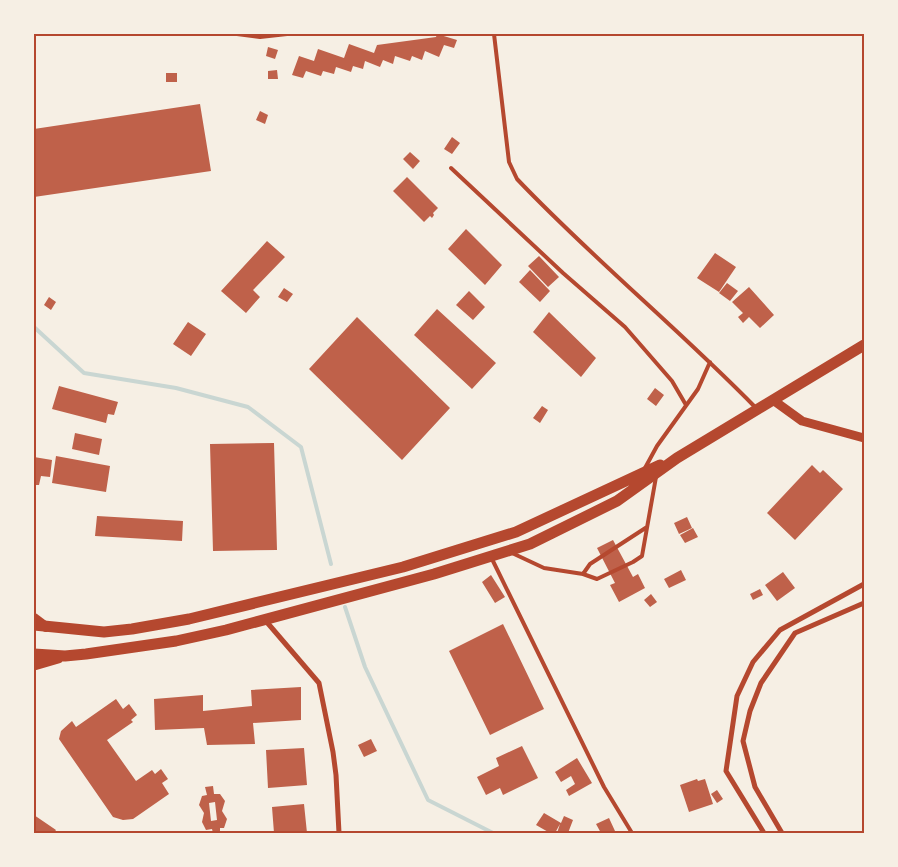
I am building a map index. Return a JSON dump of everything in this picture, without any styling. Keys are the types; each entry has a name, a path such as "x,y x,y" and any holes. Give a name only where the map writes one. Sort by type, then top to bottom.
{"main road":[{"path":"34,654 65,656 123,650 176,641 265,620 434,574 530,544 617,501 678,458 864,346"},
{"path":"34,625 104,632 170,622 239,608 403,567 516,532 643,472 678,458"},
{"path":"34,618 46,627"},
{"path":"34,665 65,656"}],"street":[{"path":"773,400 802,421 864,438"},
{"path":"764,833 726,771 737,696 752,662 780,630 864,584"},
{"path":"782,833 755,787 743,741 750,710 761,683 795,633 864,603"},
{"path":"265,620 319,683 333,752 339,808 339,833"}],"lane":[{"path":"237,34 260,38 287,34"},
{"path":"494,34 509,162 517,179 600,261 758,409"},
{"path":"451,168 562,273 625,327 672,381 686,405"},
{"path":"643,472 657,446 698,389 710,362"},
{"path":"507,551 544,568 583,574 597,579 633,562 642,556 656,473"},
{"path":"583,574 590,564 647,527"},
{"path":"490,555 604,786 632,833"}],"building":[{"path":"437,34 457,40 454,48 444,45 439,57 425,51 422,60 412,56 410,61 395,56 393,64 383,60 380,67 365,61 363,69 353,66 351,72 336,67 334,74 323,71 321,76 306,71 303,78 292,75 299,56 314,61 318,49 344,58 349,44 374,53 377,45 436,37"},
{"path":"268,47 278,50 275,59 266,56"},
{"path":"277,70 278,79 268,79 268,71"},
{"path":"166,73 177,73 177,82 166,82"},
{"path":"200,104 211,171 34,197 34,129"},
{"path":"260,111 268,115 265,124 256,120"},
{"path":"452,137 460,143 452,154 444,149"},
{"path":"410,152 420,161 413,169 403,159"},
{"path":"407,177 438,208 433,213 432,218 430,216 424,222 393,191"},
{"path":"466,229 502,265 485,285 448,249"},
{"path":"267,241 285,257 253,290 260,297 246,313 221,291"},
{"path":"715,253 736,267 719,292 697,278"},
{"path":"539,256 559,277 548,287 528,266"},
{"path":"530,270 550,291 540,302 519,282"},
{"path":"727,283 738,291 730,301 719,293"},
{"path":"749,287 774,315 760,328 749,317 743,323 738,317 743,313 732,302"},
{"path":"284,288 293,294 287,302 278,297"},
{"path":"469,291 485,307 473,320 456,305"},
{"path":"49,297 56,302 51,310 44,305"},
{"path":"437,309 496,363 472,389 414,335"},
{"path":"549,312 596,358 581,377 533,332"},
{"path":"357,317 450,408 402,460 309,369"},
{"path":"188,322 206,334 191,356 173,344"},
{"path":"59,386 118,402 114,415 108,414 106,423 52,409"},
{"path":"655,388 664,395 656,406 647,399"},
{"path":"542,406 548,410 540,423 533,418"},
{"path":"75,433 102,439 99,455 72,449"},
{"path":"274,443 277,550 213,551 210,444"},
{"path":"56,456 110,466 106,492 52,483"},
{"path":"34,457 52,460 50,477 41,476 39,485 34,485"},
{"path":"812,465 820,473 823,470 843,489 795,540 767,513"},
{"path":"97,516 183,521 182,541 95,536"},
{"path":"687,517 692,528 679,534 674,523"},
{"path":"693,528 698,537 685,543 680,535"},
{"path":"613,540 633,577 638,574 645,588 619,602 610,585 615,583 597,548"},
{"path":"681,570 686,580 669,588 664,579"},
{"path":"783,572 795,588 777,601 765,585"},
{"path":"491,575 505,597 495,603 482,582"},
{"path":"760,589 763,595 753,600 750,594"},
{"path":"651,594 657,602 650,607 644,600"},
{"path":"503,624 544,709 490,735 449,651"},
{"path":"301,687 301,720 253,723 255,744 207,745 204,728 155,730 154,699 203,695 203,711 252,706 251,690"},
{"path":"116,699 123,709 129,704 137,715 131,720 133,722 107,740 136,781 152,770 155,774 161,769 168,779 162,783 169,794 133,819 123,820 113,817 59,739 61,731 72,721 76,727"},
{"path":"371,739 377,751 364,757 358,745"},
{"path":"522,746 538,778 503,795 500,788 486,795 477,777 499,766 496,758"},
{"path":"304,748 307,785 268,788 266,750"},
{"path":"577,758 592,783 569,796 566,790 575,784 571,776 561,782 555,772"},
{"path":"697,779 698,781 705,779 713,804 689,812 680,785"},
{"path":"213,786 214,794 220,794 225,801 222,811 227,819 224,828 220,828 220,833 213,833 212,829 206,830 202,822 204,813 199,805 202,796 207,795 205,787","holes":["215,802 217,820 211,821 209,803"]},
{"path":"717,790 723,799 717,803 711,794"},
{"path":"304,804 307,833 274,833 272,807"},
{"path":"544,813 561,823 564,816 573,820 568,833 557,833 560,824 555,833 550,833 536,825"},
{"path":"34,815 56,830 54,833 34,833"},
{"path":"609,818 615,831 601,833 596,824"}],"waterway":[{"path":"34,327 84,373 176,388 248,407 301,447 331,564"},
{"path":"345,607 365,667 428,800 493,833"}]}
